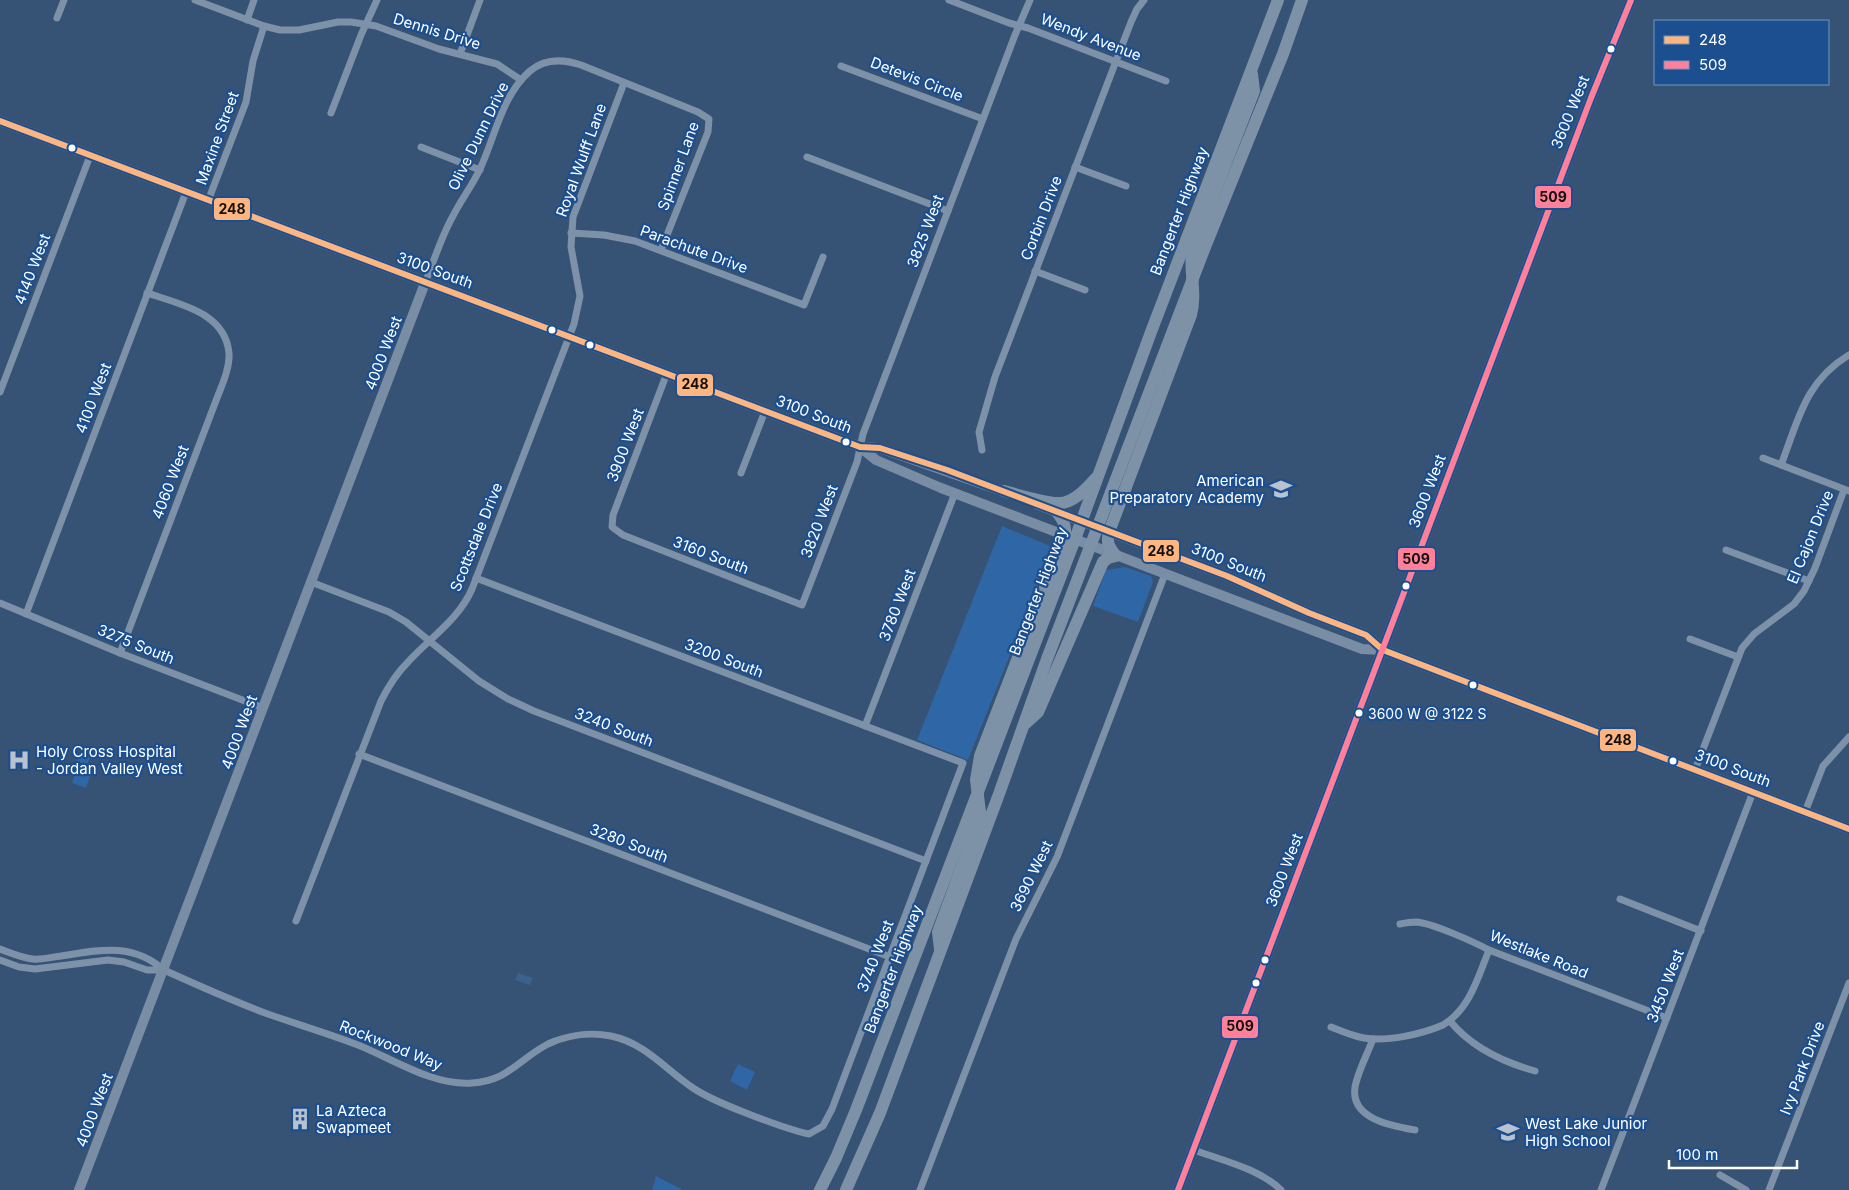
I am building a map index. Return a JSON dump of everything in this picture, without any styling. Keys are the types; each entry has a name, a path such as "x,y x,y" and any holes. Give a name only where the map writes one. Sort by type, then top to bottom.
{"highway":[{"name":"Bangerter Highway","path":"820,1190 856,1110 978,795 1070,538 1082,522 1193,220 1252,72 1278,0"},
{"path":"1192,281 1283,54 1302,0"},
{"path":"846,1190 880,1113 1091,546 1103,530 1191,315 1194,293 1190,260 1192,250 1254,91 1252,72"},
{"path":"1004,491 1058,504 1068,501 1079,494 1099,474"},
{"path":"1057,512 1063,520 1070,538"},
{"path":"1024,724 1038,712 1103,562 1108,558 1116,556 1109,546 1103,530"},
{"path":"940,952 938,932 979,820 978,795"}],"main road":[{"name":"3600 West","path":"1178,1190 1588,105 1631,0"},
{"name":"3100 South","path":"0,121 860,447 880,448 1004,491 1227,576 1309,613 1366,635 1383,650"},
{"name":"4000 West","path":"79,1190 425,283"},
{"name":"3100 South","path":"860,447 876,460 1116,556 1362,649 1383,650 1849,829"}],"street":[{"path":"57,18 64,0"},
{"name":"Dennis Drive","path":"195,0 264,26 292,31 338,22 367,24 439,48 497,64 521,80"},
{"path":"247,20 254,0"},
{"path":"332,113 377,0"},
{"path":"460,54 480,0"},
{"name":"Wendy Avenue","path":"949,0 1166,81"},
{"name":"3825 West","path":"860,447 863,434 1030,0"},
{"name":"Corbin Drive","path":"982,450 979,432 990,392 1134,15 1144,0"},
{"name":"Maxine Street","path":"208,200 246,102 253,61 264,26"},
{"name":"Olive Dunn Drive","path":"425,283 449,222 480,170 500,117 521,80 535,67 542,64 564,61 581,65 698,112 709,120"},
{"name":"Detevis Circle","path":"842,66 983,119"},
{"name":"Royal Wulff Lane","path":"569,336 577,314 580,296 572,254 571,233 573,217 624,83"},
{"name":"Spinner Lane","path":"661,250 708,132 709,120"},
{"path":"421,147 480,170"},
{"name":"4140 West","path":"0,392 90,156"},
{"path":"807,157 948,211"},
{"path":"1075,167 1126,186"},
{"name":"4100 West","path":"26,614 186,192"},
{"name":"Parachute Drive","path":"571,233 604,235 635,241 804,305 823,257"},
{"path":"1035,272 1085,290"},
{"name":"4060 West","path":"120,653 228,368 229,354 224,334 214,321 193,309 147,293"},
{"name":"Scottsdale Drive","path":"296,921 376,708 407,663 458,613 469,595 569,336"},
{"path":"1781,465 1813,387 1825,373 1849,356"},
{"name":"3900 West","path":"612,527 613,516 667,374"},
{"path":"741,473 765,411"},
{"name":"3820 West","path":"802,605 857,462 860,447"},
{"path":"1763,458 1847,491"},
{"name":"El Cajon Drive","path":"1695,770 1742,648 1754,634 1794,604 1809,581 1847,491"},
{"name":"3780 West","path":"865,726 955,493"},
{"name":"3160 South","path":"612,527 623,535 802,605"},
{"path":"1726,550 1809,581"},
{"name":"3690 West","path":"920,1190 1016,939 1057,857 1165,574"},
{"name":"3200 South","path":"476,578 963,763"},
{"name":"3240 South","path":"311,582 388,612 406,622 480,680 508,699 534,711 926,861"},
{"name":"3275 South","path":"0,604 263,708"},
{"path":"1690,639 1738,657"},
{"path":"1804,812 1823,766 1849,737"},
{"name":"3280 South","path":"359,754 890,957"},
{"name":"3740 West","path":"791,1130 808,1134 823,1126 832,1109 963,763"},
{"name":"3450 West","path":"1601,1190 1754,792"},
{"path":"1620,899 1700,931"},
{"name":"Westlake Road","path":"1400,924 1410,922 1424,923 1667,1018"},
{"path":"0,949 22,957 36,959 101,949 120,950 152,960 164,970"},
{"path":"1330,1027 1356,1037 1373,1039 1426,1031 1450,1021 1460,1011 1472,993 1489,950"},
{"path":"0,960 19,967 36,969 108,960 124,962 147,970 164,970"},
{"name":"Rockwood Way","path":"164,970 258,1010 357,1045 437,1079 454,1083 474,1083 495,1079 516,1067 548,1044 567,1038 598,1035 620,1038 650,1053 680,1079 705,1096 791,1130"},
{"name":"Ivy Park Drive","path":"1769,1190 1849,983"},
{"path":"1450,1021 1472,1044 1514,1064 1535,1071"},
{"path":"1373,1039 1357,1082 1355,1093 1357,1104 1364,1113 1373,1118 1414,1130"},
{"path":"1194,1150 1261,1175 1272,1181 1281,1190"},
{"path":"1720,1175 1746,1190"}],"shaded area":[{"path":"1002,526 1050,546 1051,552 968,760 917,740"},
{"path":"1125,567 1151,576 1153,582 1138,622 1093,606 1106,570"},
{"path":"80,750 91,754 87,765 76,761"},
{"path":"77,769 91,774 86,788 72,783"},
{"path":"518,973 533,978 530,985 515,980"},
{"path":"738,1064 755,1072 747,1090 730,1081"},
{"path":"656,1176 683,1190 652,1190"}],"transit line":[{"name":"509","path":"1178,1190 1591,98 1631,0"},
{"name":"248","path":"0,121 860,447 880,448 947,470 1227,576 1309,613 1366,635 1383,650 1849,829"}],"place":[{"name":"American Preparatory Academy","path":"1281,489"},
{"name":"3600 W @ 3122 S","path":"1359,713"},
{"name":"Holy Cross Hospital - Jordan Valley West","path":"19,760"},
{"name":"La Azteca Swapmeet","path":"300,1119"},
{"name":"West Lake Junior High School","path":"1508,1132"}]}
